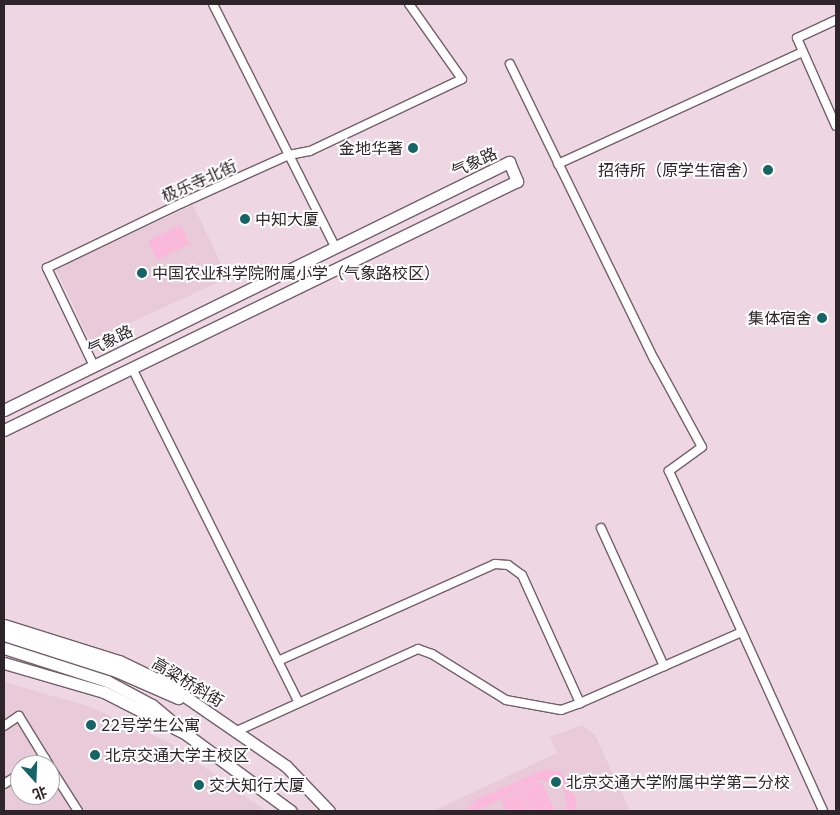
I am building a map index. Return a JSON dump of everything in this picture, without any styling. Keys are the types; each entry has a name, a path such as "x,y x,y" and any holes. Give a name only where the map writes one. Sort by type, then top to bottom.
{"street":[{"path":"212,4 335,247"},
{"name":"极乐寺北街","path":"94,366 47,268 289,155 310,151 462,79 409,4"},
{"path":"836,20 797,38 836,126"},
{"path":"558,164 803,52"},
{"path":"510,64 654,359 702,447 669,471 824,811"},
{"name":"气象路","path":"4,410 508,162 517,181 4,430"},
{"path":"420,206 428,224"},
{"path":"132,368 299,702"},
{"path":"601,528 664,666"},
{"path":"278,661 495,564 508,565 522,575 580,703"},
{"name":"高粱桥斜街","path":"4,625 119,661 167,684 286,766 329,811"},
{"path":"237,731 418,649 432,654 506,700 561,710 742,632"},
{"path":"4,636 12,646 107,681 152,705 186,734 291,811"},
{"path":"12,646 116,671 200,708"},
{"path":"4,663 104,692 186,734"},
{"path":"4,726 19,716 43,755"},
{"path":"60,783 78,811"}],"shaded area":[{"name":"中国农业科学院附属小学（气象路校区）","path":"193,205 228,278 90,341 56,269"},
{"path":"181,225 190,244 157,260 148,241"},
{"name":"北京交通大学主校区","path":"4,682 91,707 172,744 266,811 4,811"},
{"name":"北京交通大学附属中学第二分校","path":"582,725 595,735 630,811 433,811 557,753 550,737"},
{"path":"543,770 559,771 565,777 576,799 576,811 566,811 566,796 562,788 541,779 476,811 467,811 475,800"},
{"path":"541,781 555,811 531,811 521,790"},
{"path":"520,791 530,811 506,811 501,800"}],"place":[{"name":"金地华著","path":"413,148"},
{"name":"招待所（原学生宿舍）","path":"768,170"},
{"name":"中知大厦","path":"245,219"},
{"name":"中国农业科学院附属小学（气象路校区）","path":"142,273"},
{"name":"集体宿舍","path":"822,318"},
{"name":"22号学生公寓","path":"91,725"},
{"name":"北京交通大学主校区","path":"95,755"},
{"name":"北京交通大学附属中学第二分校","path":"556,782"},
{"name":"交大知行大厦","path":"199,785"}]}
